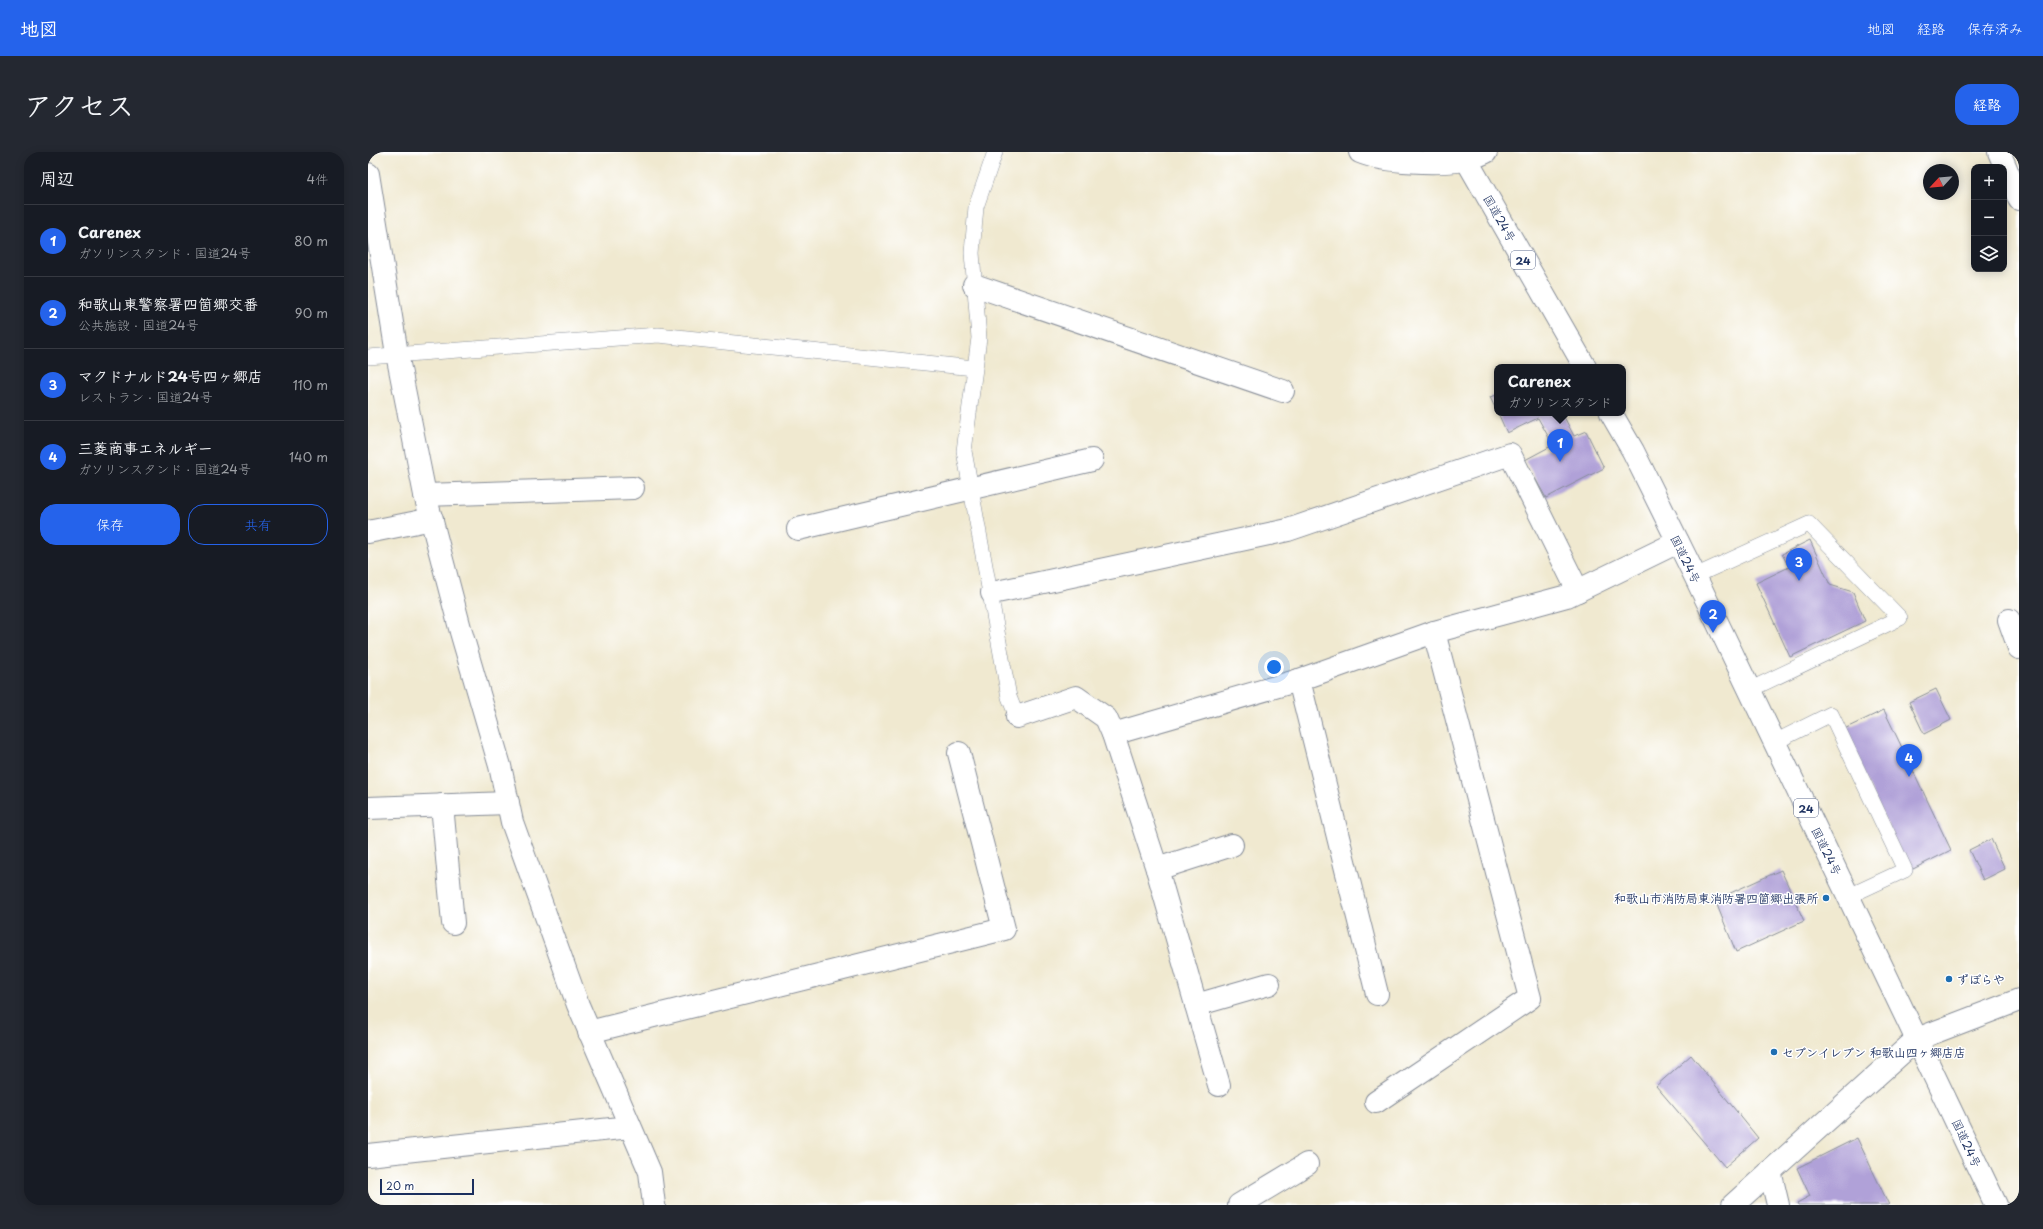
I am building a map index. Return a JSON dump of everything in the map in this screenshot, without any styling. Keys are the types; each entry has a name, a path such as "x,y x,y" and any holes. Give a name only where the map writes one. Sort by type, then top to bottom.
{"main road":[{"path":"1360,152 1370,156 1417,162 1471,155"},
{"path":"1999,152 2019,199"},
{"name":"国道24号","path":"1471,155 1583,364"},
{"path":"368,174 397,354 425,495 461,632 500,766 512,822 589,1032 650,1172 654,1205"},
{"path":"974,285 1284,391"},
{"name":"国道24号","path":"1613,416 1634,452 1695,576 1996,1205"},
{"path":"992,593 1288,530 1510,454 1578,591"},
{"path":"798,529 1092,460"},
{"path":"425,495 633,488"},
{"path":"368,532 432,519"},
{"path":"1113,734 1299,680 1434,632 1567,596 1678,542"},
{"path":"2009,620 2019,648"},
{"path":"1376,1102 1530,998 1434,632"},
{"path":"1299,680 1378,994"},
{"path":"1017,717 1076,697 1106,718 1113,734 1157,869 1219,1085"},
{"path":"589,1032 1004,929 959,753"},
{"path":"368,808 508,803"},
{"path":"442,805 453,923"},
{"path":"1157,869 1232,845"},
{"path":"1196,1005 1269,984"},
{"path":"1733,1205 1917,1039 2019,1000"},
{"path":"368,1155 630,1127"},
{"path":"1239,1205 1307,1164"},
{"path":"1770,1171 1778,1205"}],"lane":[{"path":"995,152 976,207 972,253 979,338 964,452 992,593 1010,697 1017,717"},
{"path":"368,357 658,335 974,368"},
{"path":"1695,576 1809,524 1900,618 1749,690"},
{"path":"1775,742 1831,714 1905,870 1849,896"}],"building":[{"path":"1494,396 1494,406 1490,397"},
{"path":"1499,416 1564,416 1574,436 1586,431 1604,468 1546,498 1525,460 1553,445 1538,418 1507,433"},
{"path":"1810,540 1830,585 1853,592 1865,621 1790,657 1756,583 1789,567 1782,554"},
{"path":"1936,689 1951,720 1924,734 1909,702"},
{"path":"1884,710 1951,850 1909,871 1842,730"},
{"path":"1991,839 2005,869 1983,880 1969,850"},
{"path":"1781,870 1804,921 1736,952 1715,900"},
{"path":"1691,1055 1758,1138 1725,1167 1656,1086"},
{"path":"1857,1138 1889,1205 1798,1205 1797,1203 1810,1196 1797,1168"}],"place":[{"name":"Carenex","path":"1560,462"},
{"name":"マクドナルド24号四ヶ郷店","path":"1799,581"},
{"name":"和歌山東警察署四箇郷交番","path":"1713,633"},
{"name":"三菱商事エネルギー","path":"1909,777"},
{"name":"和歌山市消防局東消防署四箇郷出張所","path":"1826,898"},
{"name":"ずぼらや","path":"1949,979"},
{"name":"セブンイレブン 和歌山四ヶ郷店店","path":"1774,1052"}]}
